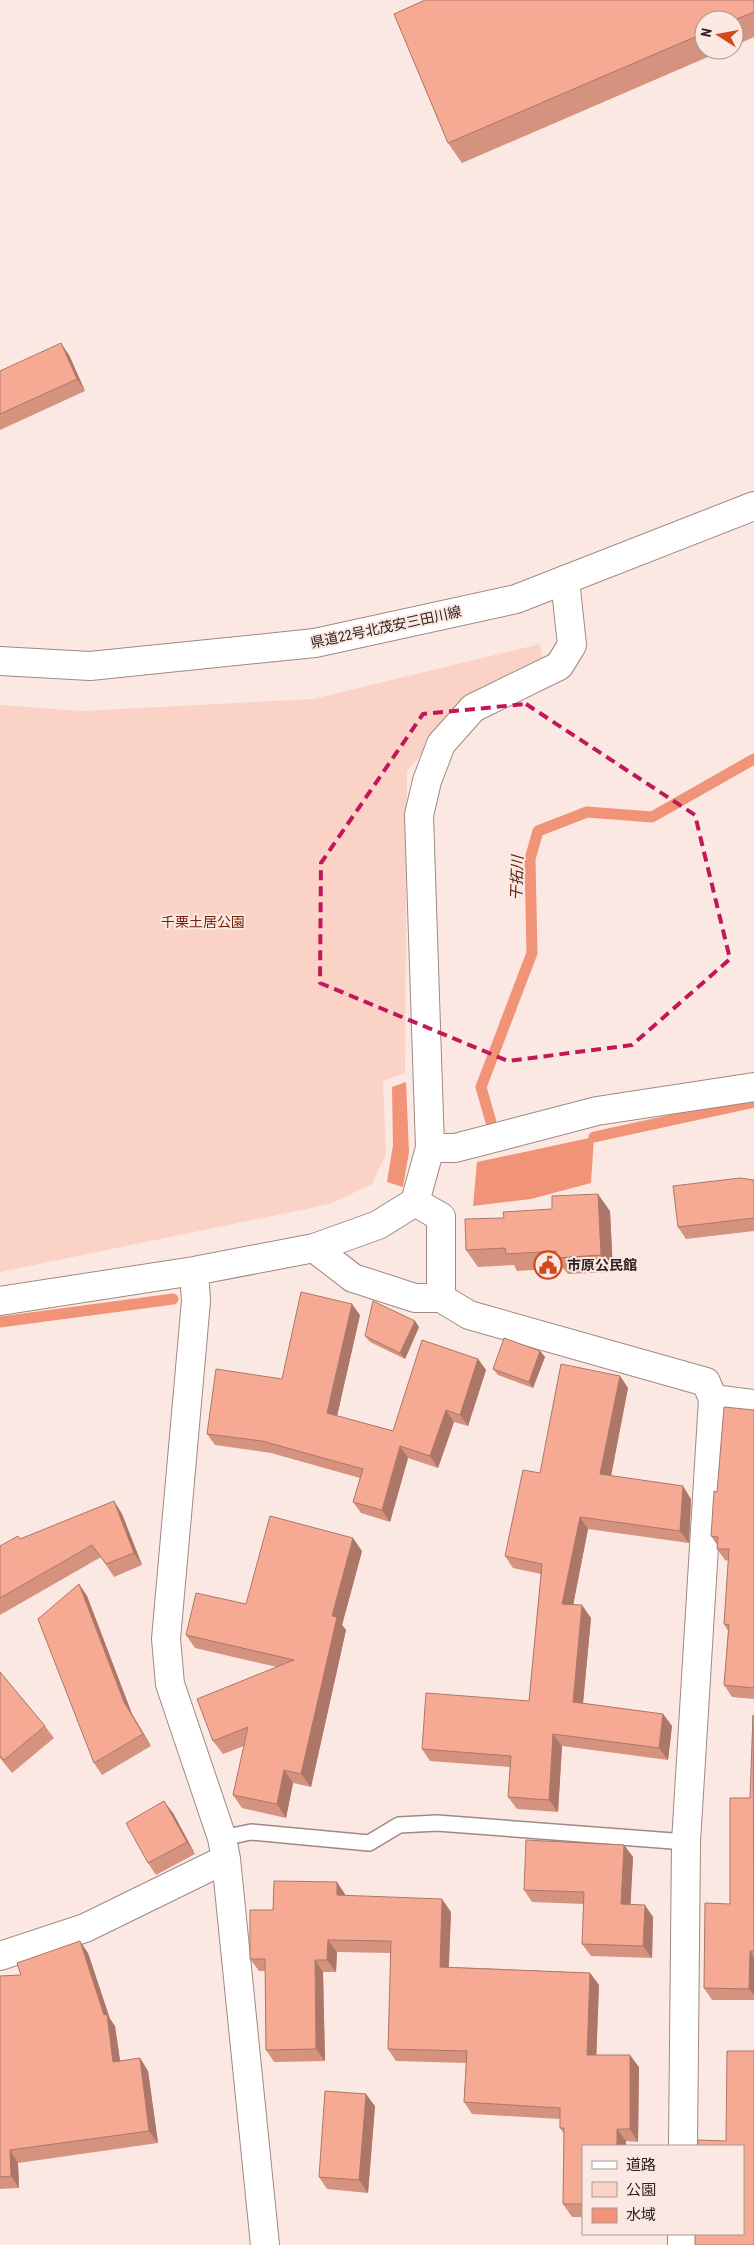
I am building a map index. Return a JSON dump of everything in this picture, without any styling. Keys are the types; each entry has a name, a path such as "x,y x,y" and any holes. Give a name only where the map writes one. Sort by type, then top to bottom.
{"street":[{"name":"県道22号北茂安三田川線","path":"0,661 90,666 315,643 516,599 754,506"},
{"path":"0,1301 194,1271 314,1248 378,1225 415,1202 430,1148 419,815 427,781 442,744 473,708 559,666 572,645 565,580"},
{"path":"430,1148 455,1148 597,1111 754,1087"},
{"path":"415,1202 441,1216 441,1298"},
{"path":"314,1248 353,1278 414,1298 441,1298 469,1315 706,1382 713,1399 686,1842 683,2145"},
{"path":"194,1271 196,1301 166,1639 170,1684 224,1848 265,2245"},
{"path":"713,1399 754,1404"},
{"path":"0,1956 85,1928 224,1848"}],"lane":[{"path":"224,1848 252,1832 369,1843 399,1826 437,1823 686,1842"}],"highlighted area":[{"path":"526,704 695,815 730,959 632,1045 508,1061 320,983 321,863 423,714"}],"green space":[{"name":"千栗土居公園","path":"540,644 543,663 470,700 407,771 405,1073 383,1081 386,1154 372,1184 330,1204 0,1272 0,705 82,711 313,699"}],"water":[{"path":"406,1082 409,1152 403,1187 387,1182 393,1145 392,1087"},
{"path":"594,1137 591,1183 531,1199 473,1206 477,1162"}],"building":[{"path":"425,0 754,0 754,12 744,16 744,10 694,10 694,37 448,143 394,14"},
{"path":"61,343 77,379 0,414 0,371"},
{"path":"740,1178 754,1180 754,1218 678,1227 673,1186"},
{"path":"598,1194 601,1255 556,1258 556,1251 506,1254 505,1248 466,1250 465,1219 504,1218 503,1212 552,1209 552,1196"},
{"path":"301,1292 352,1304 327,1413 393,1431 422,1340 478,1359 460,1415 446,1410 430,1456 400,1446 382,1510 353,1502 363,1469 262,1441 207,1434 216,1369 282,1379"},
{"path":"373,1301 415,1321 400,1353 365,1336"},
{"path":"504,1338 540,1351 529,1382 493,1369"},
{"path":"561,1364 620,1376 600,1474 683,1486 680,1531 580,1517 562,1604 582,1605 573,1702 663,1714 659,1748 553,1734 549,1800 508,1797 511,1756 422,1749 426,1693 529,1701 542,1564 505,1556 523,1470 540,1473"},
{"path":"724,1407 754,1410 754,1688 724,1685 729,1625 724,1624 729,1549 717,1549 718,1537 711,1536 714,1491 717,1492"},
{"path":"114,1501 134,1553 106,1564 92,1545 0,1598 0,1546 18,1536 20,1539"},
{"path":"270,1516 353,1538 332,1616 337,1617 301,1774 284,1770 277,1804 233,1795 248,1727 213,1741 197,1699 294,1660 186,1635 196,1593 246,1604"},
{"path":"79,1584 124,1702 143,1734 94,1763 38,1619"},
{"path":"0,1672 45,1726 4,1760 0,1756"},
{"path":"753,1715 754,1951 750,1951 749,1989 704,1988 705,1903 730,1904 730,1798 750,1798"},
{"path":"164,1801 187,1842 148,1863 126,1823"},
{"path":"526,1840 624,1845 621,1904 645,1905 643,1946 582,1944 584,1892 524,1890"},
{"path":"274,1881 337,1882 337,1895 442,1899 440,1967 590,1973 587,2055 630,2055 630,2129 617,2129 617,2145 582,2145 582,2204 563,2204 564,2128 560,2128 560,2108 464,2102 467,2051 388,2049 391,1941 328,1940 327,1960 315,1960 316,2049 266,2050 265,1959 250,1959 250,1910 273,1910"},
{"path":"80,1941 104,2015 107,2014 113,2062 140,2058 149,2131 10,2150 11,2176 0,2177 0,1976 21,1975 17,1963"},
{"path":"727,2051 754,2051 754,2245 695,2245 695,2235 744,2235 744,2145 698,2145 698,2140 726,2141"},
{"path":"325,2091 366,2094 359,2180 319,2177"}],"waterway":[{"name":"干拓川","path":"491,1122 481,1087 532,953 530,859 538,831 587,812 652,817 754,759"},
{"path":"594,1137 754,1102"},
{"path":"0,1322 173,1299"}],"place":[{"name":"市原公民館","path":"548,1265"}]}
